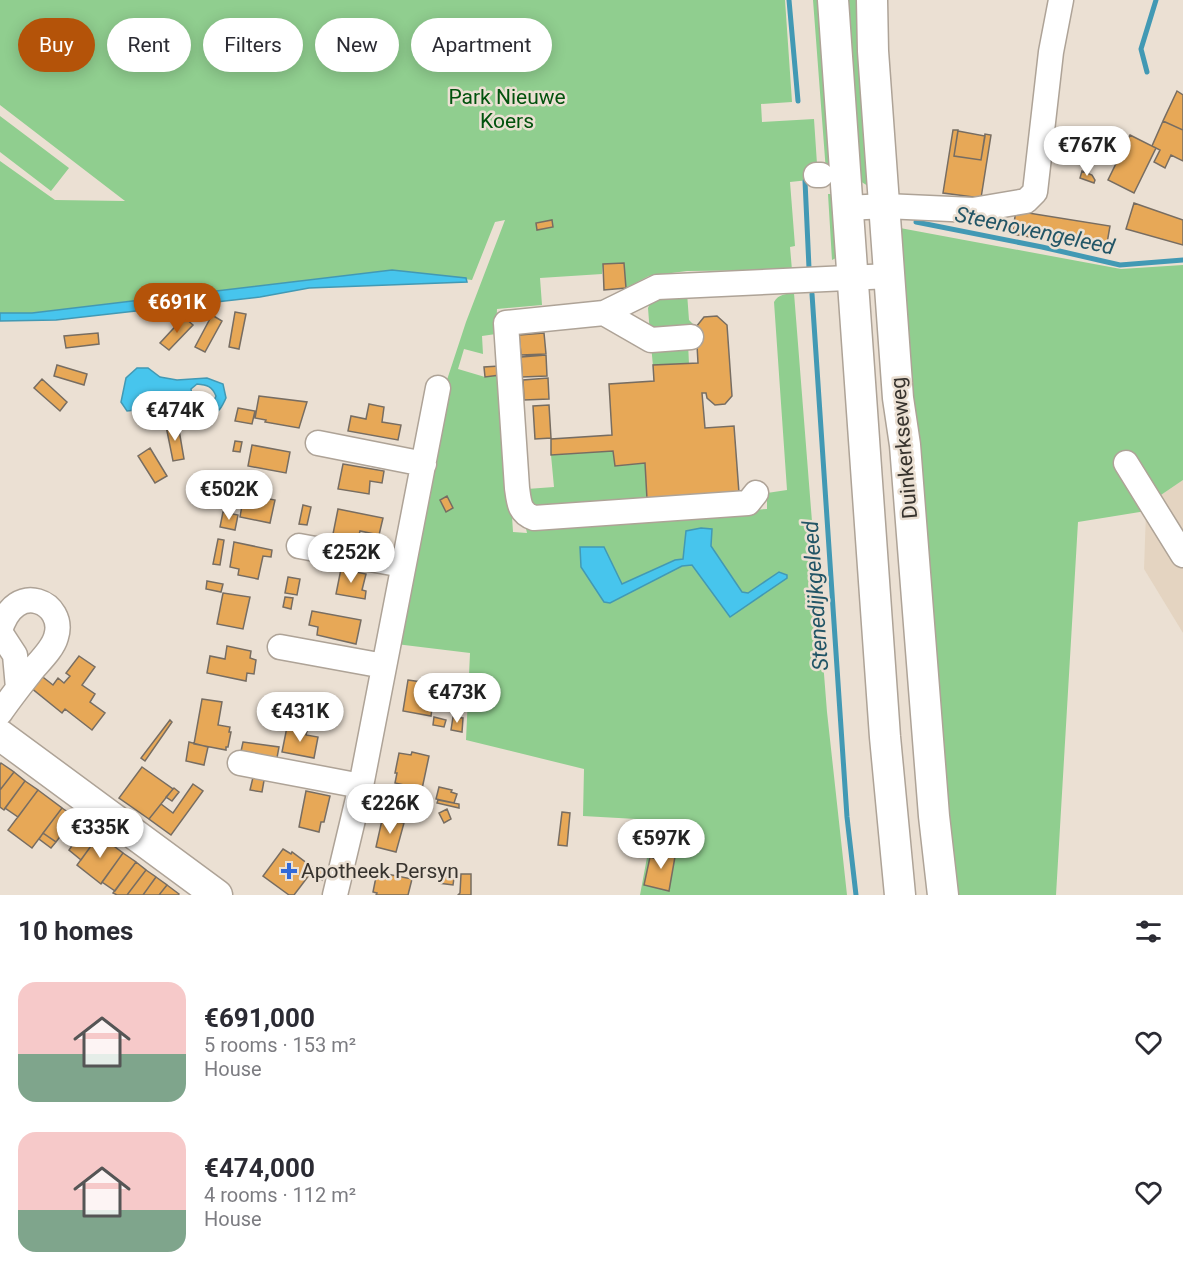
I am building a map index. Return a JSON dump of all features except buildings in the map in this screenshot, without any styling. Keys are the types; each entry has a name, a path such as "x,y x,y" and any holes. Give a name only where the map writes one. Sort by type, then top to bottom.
{"main road":[{"name":"Duinkerkseweg","path":"833,0 847,208 839,279 900,895"},
{"name":"Duinkerkseweg","path":"872,0 873,51 898,398 905,445 934,816 943,895"},
{"path":"0,735 217,895"}],"street":[{"path":"847,208 885,206 973,210 1026,201 1035,192 1051,52 1061,0"},
{"path":"756,493 748,503 534,518 523,512 519,504 517,488 506,323 604,313 657,287 890,276"},
{"path":"604,313 651,340 691,337"},
{"path":"335,895 361,786 438,388"},
{"path":"318,443 424,464"},
{"path":"1126,463 1183,555"},
{"path":"299,546 403,565"},
{"path":"0,712 46,653 56,637 57,626 53,613 41,602 30,599 20,602 9,610 0,632 15,655 18,688"},
{"path":"279,647 384,666"},
{"path":"240,763 361,786"}],"shaded area":[{"path":"1183,480 1183,633 1144,569 1146,511 1158,497"}],"green space":[{"name":"Park Nieuwe Koers","path":"0,0 785,0 792,102 761,104 762,122 814,119 818,179 790,182 795,246 790,247 792,270 687,271 649,276 626,288 623,263 603,264 602,274 540,278 542,305 497,309 496,334 482,336 483,354 464,349 458,369 485,377 503,375 513,532 527,533 525,524 767,509 767,493 787,490 774,302 780,296 794,293 827,712 847,895 640,895 654,820 583,816 584,769 466,740 470,653 396,644 443,392 466,322 505,220 495,222 472,280 392,270 32,313 0,313 0,161 55,200 125,201 0,105"},
{"path":"813,0 822,0 835,185 827,185"},
{"path":"847,0 859,0 868,186 860,181"},
{"path":"0,116 69,168 51,191 0,152"},
{"path":"828,194 835,194 838,257 832,260"},
{"path":"900,228 1121,269 1183,265 1183,480 1158,497 1146,511 1078,522 1056,895 953,895 944,818"},
{"path":"687,293 689,320 694,325 650,334 648,308 652,299"},
{"path":"688,343 689,364 653,366 651,345"},
{"path":"613,451 615,466 645,463 647,499 542,512 529,503 527,489 554,487 551,455"}],"water":[{"path":"392,270 466,278 467,282 309,288 260,297 56,320 0,321 0,313 32,313"},
{"path":"137,368 148,368 160,377 177,380 207,378 223,384 226,398 219,410 206,415 194,410 174,394 160,395 136,410 127,411 121,402 126,378","holes":["197,384 213,390 216,396 213,403 205,404 195,400 191,389"]},
{"path":"701,528 712,529 711,546 742,592 748,593 779,572 787,575 787,578 730,617 692,565 682,566 610,603 604,602 581,567 580,547 604,547 622,584 675,560 683,559 686,531"}],"waterway":[{"name":"Stenedijkgeleed","path":"789,0 798,101"},
{"path":"1147,72 1141,49 1156,0"},
{"name":"Stenedijkgeleed","path":"805,181 809,268"},
{"name":"Steenovengeleed","path":"916,222 1120,265 1183,260"},
{"name":"Stenedijkgeleed","path":"812,294 847,817 856,895"}],"place":[{"name":"Apotheek Persyn","path":"289,871"}]}
